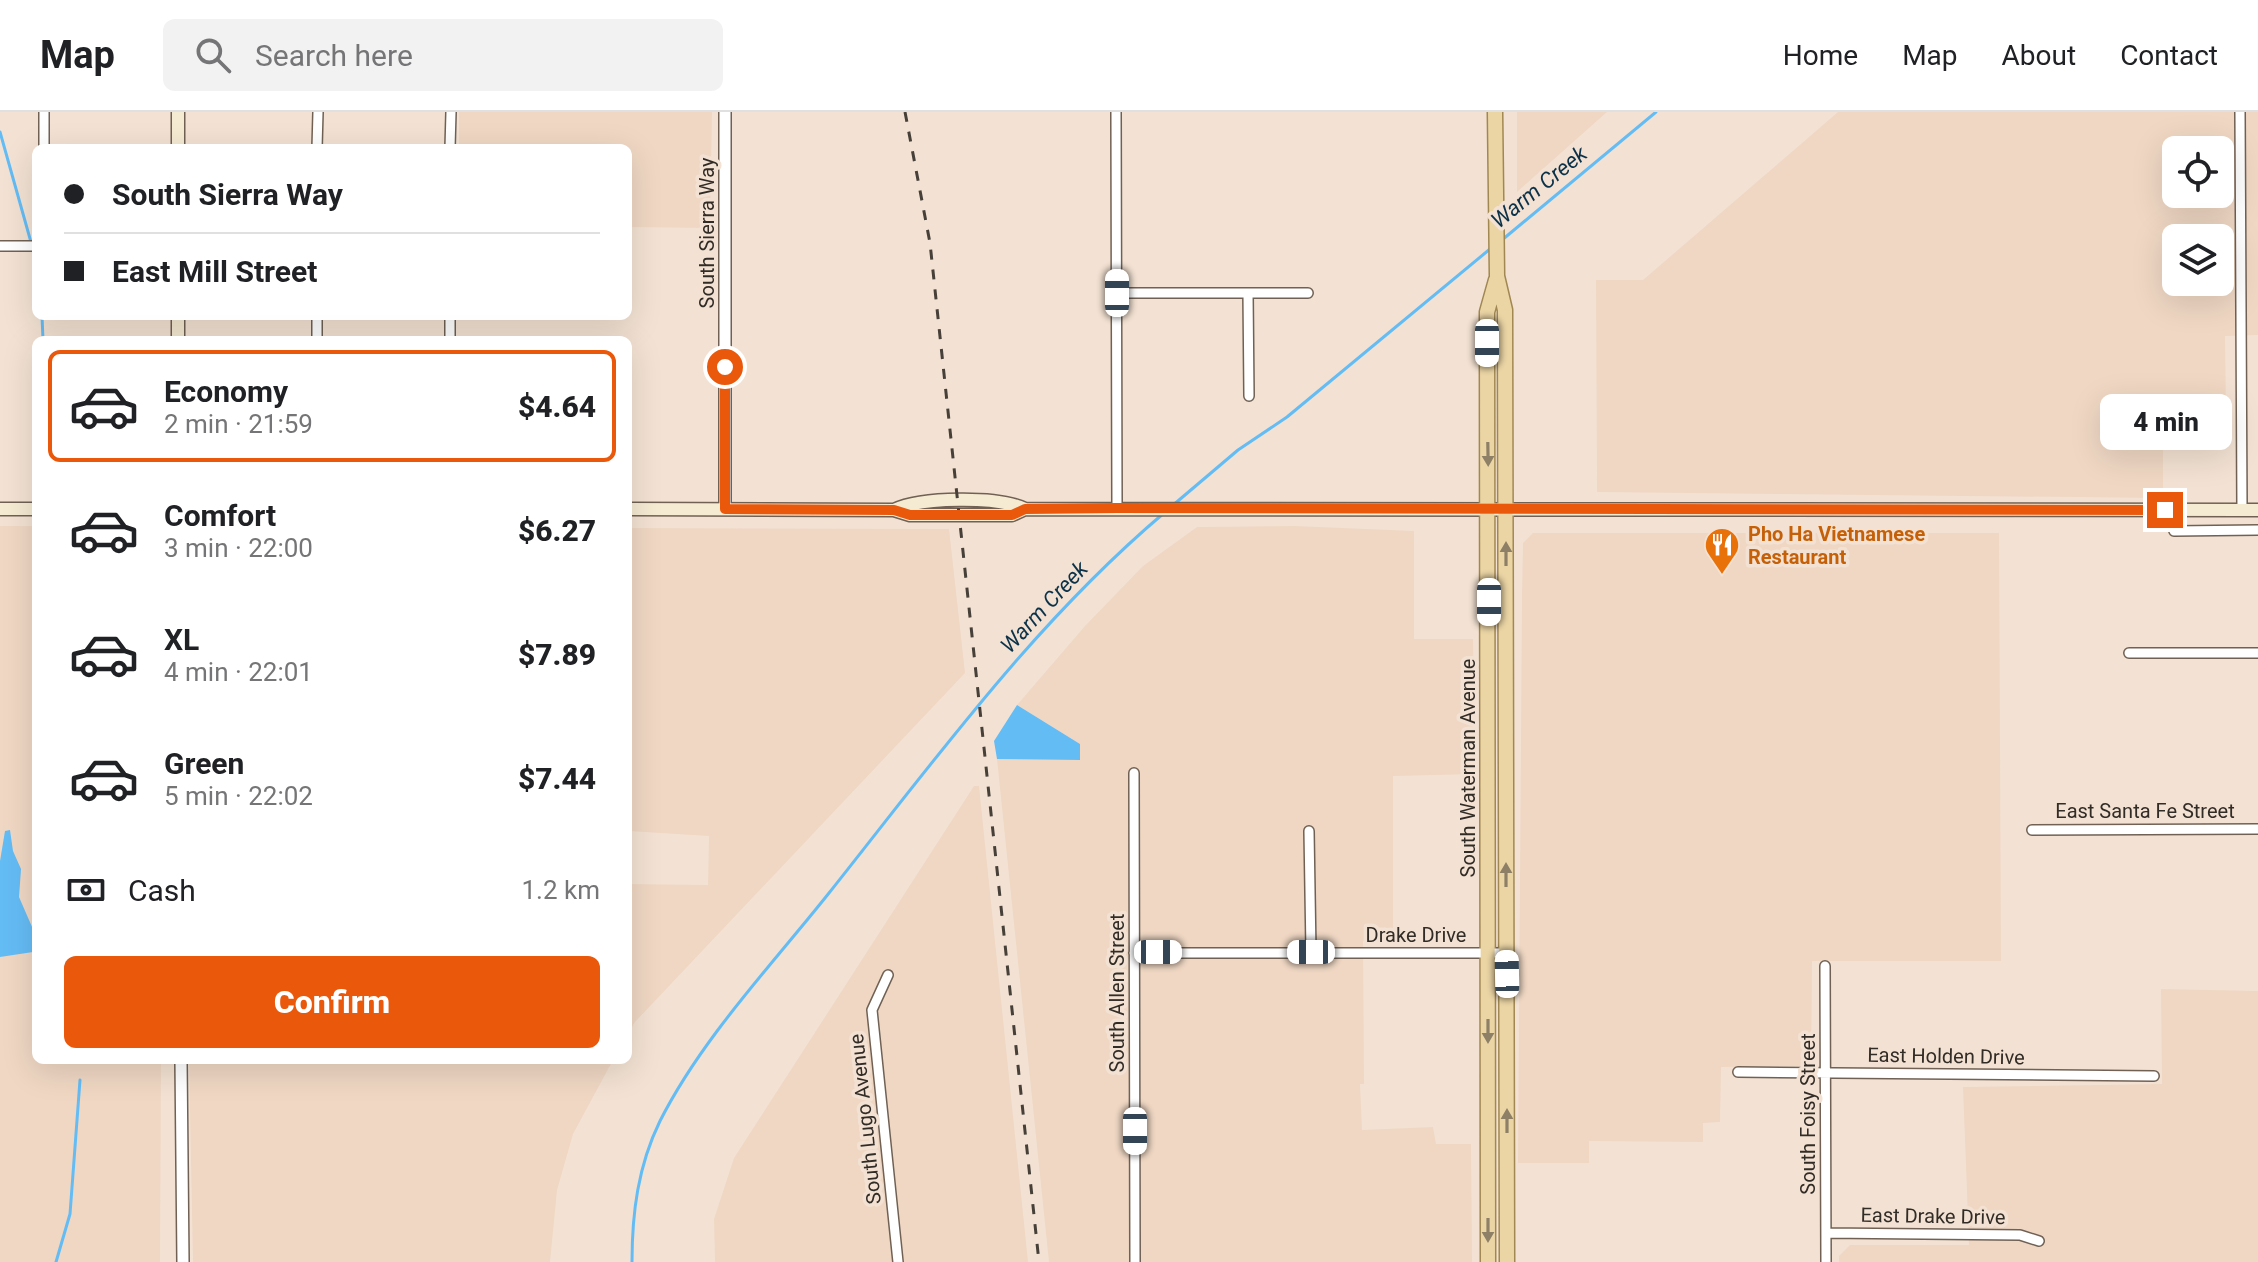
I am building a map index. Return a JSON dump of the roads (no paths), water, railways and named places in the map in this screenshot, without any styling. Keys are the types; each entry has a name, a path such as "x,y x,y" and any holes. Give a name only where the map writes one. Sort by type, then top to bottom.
{"main road":[{"path":"178,112 178,144"},
{"name":"South Waterman Avenue","path":"1495,112 1497,276 1505,310 1507,1262"},
{"name":"South Waterman Avenue","path":"1488,1262 1487,312 1497,276"},
{"path":"1487,312 1496,316 1496,397 1505,412"},
{"path":"632,509 894,510 910,502 957,502 1011,503 1025,509 2258,510"},
{"path":"0,509 32,509"},
{"path":"1488,1153 1497,1158 1497,1187 1507,1227"}],"street":[{"path":"44,112 44,144"},
{"path":"317,144 318,112"},
{"path":"450,144 451,112"},
{"name":"South Sierra Way","path":"725,112 725,509"},
{"path":"1116,112 1117,508"},
{"path":"2240,112 2242,510"},
{"path":"0,246 32,246"},
{"path":"1117,293 1308,293"},
{"path":"1248,293 1249,396"},
{"path":"2174,531 2258,530"},
{"path":"2129,653 2258,653"},
{"name":"South Allen Street","path":"1134,773 1135,1262"},
{"name":"East Santa Fe Street","path":"2032,830 2258,829"},
{"path":"1309,831 1311,952"},
{"name":"Drake Drive","path":"1134,953 1507,953"},
{"name":"South Foisy Street","path":"1825,966 1826,1262"},
{"name":"South Lugo Avenue","path":"888,975 872,1010 898,1262"},
{"path":"181,1064 183,1262"},
{"name":"East Holden Drive","path":"1738,1072 2154,1076"},
{"name":"East Drake Drive","path":"1826,1233 2020,1235 2039,1241"}],"water":[{"path":"1017,705 1080,744 1080,760 997,759 994,741"},
{"path":"10,830 13,851 21,869 19,897 32,927 32,952 0,957 0,861 5,831"}],"waterway":[{"name":"Warm Creek","path":"1502,240 1656,112"},
{"path":"0,132 32,246"},
{"name":"Warm Creek","path":"1172,506 1238,450 1287,417 1490,249"},
{"path":"42,320 43,336"},
{"name":"Warm Creek","path":"632,1262 635,1208 646,1155 660,1121 696,1061 738,1003 987,695 1072,600 1164,513"},
{"path":"56,1262 70,1214 80,1080"}],"railway":[{"path":"905,112 930,243 1039,1262"}],"place":[{"name":"Pho Ha Vietnamese Restaurant","path":"1722,576"}]}
